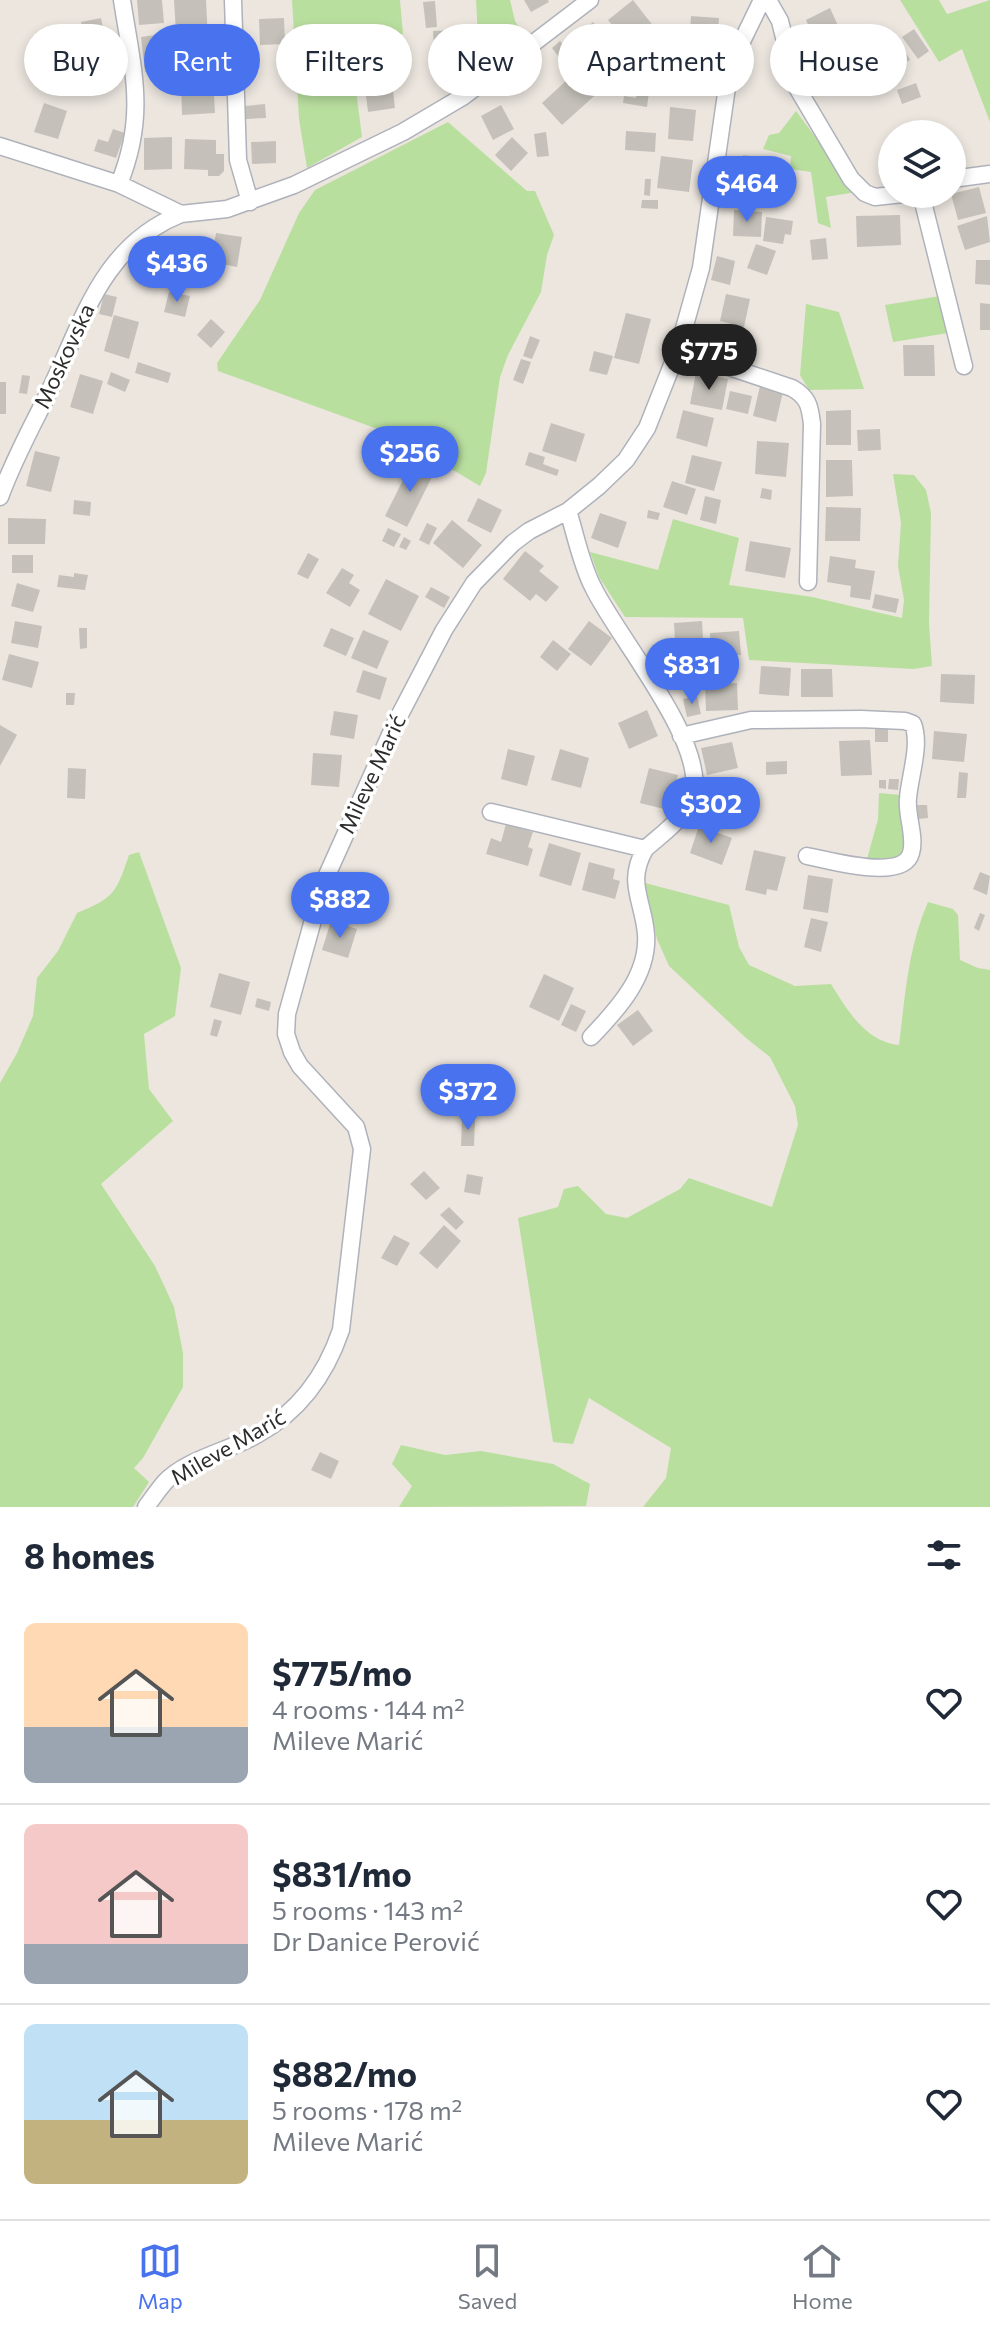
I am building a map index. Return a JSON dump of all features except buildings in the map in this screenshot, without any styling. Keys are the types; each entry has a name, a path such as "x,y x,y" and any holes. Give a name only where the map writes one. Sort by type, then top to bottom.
{"street":[{"path":"119,184 134,138 136,113 136,93 122,0"},
{"path":"233,0 238,160 250,202"},
{"path":"0,146 119,184 181,214 227,209 339,164 418,124 464,96 590,0"},
{"path":"765,0 780,21 796,86 851,179 865,193 878,197"},
{"name":"Mileve Marić","path":"146,1507 167,1480 210,1454 276,1424 311,1389 334,1351 341,1330 362,1149 356,1127 300,1066 292,1052 286,1025 323,884 395,724 444,630 474,583 529,531 568,511 626,460 647,428 678,350 701,268 730,66 765,0"},
{"path":"966,177 990,174"},
{"path":"143,198 151,212 149,230"},
{"path":"924,208 964,366"},
{"name":"Moskovska","path":"0,497 18,450 46,398 94,291 109,270 149,230 181,214"},
{"path":"678,350 792,388 807,400 812,424 808,582"},
{"path":"0,444 18,450"},
{"path":"568,511 591,584 651,678 681,736 693,773 693,794 677,820 645,849 636,870 636,892 646,937 643,962 622,1004 591,1037"},
{"path":"681,736 729,724 773,719 861,719 913,724 916,739 908,802 912,852 907,860 900,866 884,869 807,856"},
{"path":"491,812 645,849"}],"green space":[{"path":"292,0 400,0 402,24 293,24"},
{"path":"476,0 510,0 517,24 477,24"},
{"path":"900,0 939,0 947,14 990,0 990,122 962,49 939,62"},
{"path":"298,96 357,96 362,137 307,168"},
{"path":"796,111 856,192 826,197 831,228 818,223 811,172 790,169 791,156 763,149 769,135 779,133"},
{"path":"448,122 527,191 535,191 554,235 541,292 500,377 486,473 480,486 394,435 218,371 217,363 260,300 299,213 315,190"},
{"path":"940,296 948,333 893,342 885,305"},
{"path":"806,304 839,312 864,389 809,390 800,375"},
{"path":"893,474 914,475 926,490 931,513 929,623 932,666 914,669 749,660 743,618 625,617 599,577 590,552 658,570 673,519 739,538 729,585 812,597 902,618 904,600 898,566 901,523"},
{"path":"879,793 901,795 904,849 897,857 888,860 867,859 878,819"},
{"path":"139,852 181,968 175,1016 144,1034 149,1089 173,1121 101,1184 155,1266 174,1307 183,1353 183,1387 143,1458 134,1468 149,1482 133,1507 0,1507 0,1083 33,1016 37,978 58,951 77,913 112,893 129,855"},
{"path":"645,883 729,905 739,947 749,965 795,986 831,984 859,1023 887,1043 899,1045 912,954 928,902 953,909 958,915 960,960 990,970 990,1507 643,1507 666,1478 671,1448 589,1398 573,1444 553,1442 518,1218 558,1207 564,1189 578,1186 606,1214 627,1218 680,1189 689,1178 772,1207 798,1125 795,1106 770,1057 669,966 657,939"},
{"path":"401,1445 445,1455 481,1451 553,1464 590,1484 586,1506 399,1507 412,1486 392,1464"}]}
